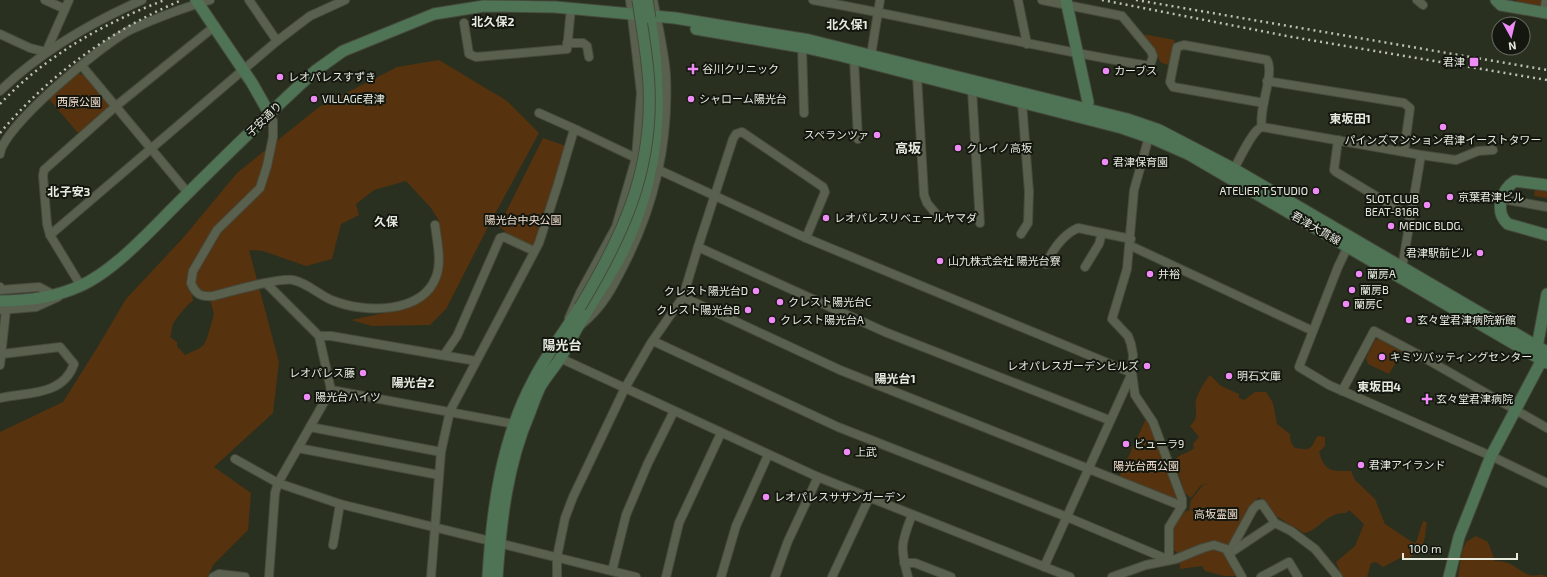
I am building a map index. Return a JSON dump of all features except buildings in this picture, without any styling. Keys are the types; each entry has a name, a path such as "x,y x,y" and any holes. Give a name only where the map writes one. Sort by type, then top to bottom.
{"street":[{"path":"46,0 64,9"},
{"path":"46,52 69,0"},
{"path":"0,91 46,52 103,18 142,0"},
{"path":"0,154 1,147 22,120 50,92 129,31 197,2 210,0"},
{"path":"250,0 277,41"},
{"path":"50,235 244,71 277,41 310,16 345,0"},
{"path":"565,330 580,292 616,227 636,158 641,93 633,15 630,0"},
{"path":"488,577 515,452 540,387 560,358 578,327 584,308 613,250 631,206 644,155 648,127 649,89 645,45 638,0"},
{"path":"497,577 495,543 499,477 514,424 534,379 565,330 584,308 622,254 640,210 654,157 658,128 658,88 654,45 647,0"},
{"path":"578,327 602,306 639,236 659,170 663,148 666,74 659,18 653,0"},
{"path":"813,0 878,11 1078,54 1150,66 1153,56 1151,51 1122,16 1066,2 1042,0"},
{"path":"871,55 880,0"},
{"path":"1018,0 1027,44"},
{"path":"1496,0 1501,5 1545,12 1546,0"},
{"path":"197,2 215,26 244,71 273,121 273,137 267,166 260,188 217,230 194,271 191,283 198,294 204,297 281,280 294,280 334,301 350,305 380,308 401,306 416,300 431,286 436,276 438,265 435,225"},
{"path":"1066,2 1088,102 1084,114"},
{"name":"子安通り","path":"1,298 35,299 54,295 81,286 121,258 314,71 343,51 396,28 434,14 484,6 516,5 571,8 659,18"},
{"path":"464,23 469,54 476,57 567,49 571,8"},
{"path":"659,18 675,25 802,47 1022,103 1084,114"},
{"path":"659,18 674,18 774,33 809,40 871,55 1084,114"},
{"path":"81,286 50,235 47,224 43,176 44,170 116,106 215,26"},
{"path":"0,34 30,48 46,52"},
{"path":"567,43 583,43 587,46 589,57"},
{"path":"1262,127 1270,65 1267,60 1263,58 1184,45 1177,47 1170,82 1173,87 1264,103"},
{"path":"802,47 804,113"},
{"path":"854,60 858,139"},
{"path":"82,66 188,193"},
{"path":"917,76 924,195 927,203 937,215"},
{"path":"1267,81 1404,103 1410,108 1404,152"},
{"path":"972,90 980,223"},
{"path":"1021,234 1028,223 1029,192 1022,103"},
{"path":"539,113 636,158"},
{"name":"君津大貫線","path":"1084,114 1186,143 1234,169 1444,305 1544,355"},
{"path":"1234,169 1251,139 1259,128 1262,127 1456,160 1478,151 1493,150"},
{"path":"431,577 441,452 450,412 534,251 558,184 573,133 577,130"},
{"path":"557,577 557,557 565,518 573,497 625,388 653,341 683,297 733,138 736,134 742,132 823,187 825,192 806,238"},
{"path":"1150,132 1134,190 1131,242 1127,269 1112,319 1128,336 1133,355 1132,373 1136,395 1153,422 1182,499 1182,506 1170,523 1169,560"},
{"name":"君津大貫線","path":"1150,132 1350,243 1402,268 1544,355"},
{"path":"1338,140 1334,170 1409,216"},
{"path":"1402,268 1409,216 1421,155"},
{"path":"659,170 806,238 1132,373"},
{"path":"1547,185 1515,182 1504,190 1500,210 1504,221 1508,224 1547,235"},
{"path":"1502,199 1547,207"},
{"path":"1046,264 1054,247 1073,230 1078,228 1102,233 1131,242 1313,331"},
{"path":"1085,267 1099,244 1102,233"},
{"path":"444,355 457,336 500,238 504,237 534,251"},
{"path":"1350,243 1299,367 1329,385 1492,456 1547,483"},
{"path":"698,247 885,332 1109,420"},
{"path":"266,284 319,336 331,390 278,483 275,493 269,577"},
{"path":"0,365 2,354 1,298 36,307 70,290"},
{"path":"1449,577 1459,536 1492,456 1544,355 1547,294"},
{"path":"683,297 840,370 1182,506"},
{"path":"1342,391 1374,331 1547,428"},
{"path":"319,336 332,336 476,361"},
{"path":"653,341 838,426 1067,517 1169,560"},
{"path":"0,398 54,389 63,381 74,364 60,347 2,354"},
{"path":"560,358 818,477 1070,577"},
{"path":"1044,567 1109,420 1132,373"},
{"path":"331,390 514,424"},
{"path":"612,571 626,515 648,463 674,411"},
{"path":"310,427 441,452"},
{"path":"666,577 679,523 721,432"},
{"path":"298,448 439,475"},
{"path":"721,577 736,526 768,454"},
{"path":"235,459 278,483 340,504 636,577"},
{"path":"774,577 788,541 818,477"},
{"path":"832,577 869,498"},
{"path":"333,545 340,504"},
{"path":"1229,553 1257,505 1262,504 1275,523 1291,531 1315,549 1338,577"},
{"path":"908,577 904,563 902,540 912,515"},
{"path":"1229,553 1275,523"},
{"path":"1112,577 1146,565 1169,560 1214,545 1226,549 1242,577"},
{"path":"1261,577 1289,562 1298,577"},
{"path":"904,563 915,563 951,577"},
{"path":"213,577 219,574 245,577"}],"green space":[{"path":"1516,0 1541,0 1540,7 1520,4"},
{"path":"1142,34 1175,40 1169,65 1162,63 1159,60 1157,53"},
{"path":"439,60 507,101 539,133 489,225 446,309 430,325 372,326 351,320 403,309 429,296 442,268 439,221 431,208 406,181 374,190 356,204 359,215 341,224 332,259 306,266 263,251 249,250 279,362 273,413 214,467 251,493 248,530 214,564 207,577 0,577 0,432 63,402 126,299 183,238 237,173 319,107 397,67","holes":["192,293 210,299 214,314 204,345 185,355 177,346 177,342 170,337 173,324 185,308 193,301"]},
{"name":"西原公園","path":"77,73 85,77 94,86 108,103 109,108 79,134 48,98"},
{"name":"陽光台中央公園","path":"543,138 566,146 540,230 532,247 512,238 499,226"},
{"path":"1528,186 1547,189 1547,198 1534,196 1535,190 1528,189"},
{"name":"キミツバッティングセンター","path":"1379,339 1402,352 1389,374 1368,364 1366,358 1375,340"},
{"name":"高坂霊園","path":"1210,375 1221,386 1239,394 1239,398 1244,400 1255,392 1266,392 1273,403 1277,424 1290,434 1291,443 1295,448 1308,449 1312,447 1318,436 1325,437 1325,446 1319,452 1324,464 1335,471 1351,471 1355,480 1375,499 1385,524 1412,542 1416,543 1423,521 1427,522 1421,549 1413,556 1406,559 1402,557 1383,567 1376,562 1371,563 1367,577 1342,577 1336,562 1355,546 1364,524 1349,510 1346,513 1333,515 1314,529 1304,533 1276,516 1259,497 1254,502 1229,548 1220,545 1179,555 1173,549 1173,525 1186,511 1189,511 1191,500 1203,485 1214,483 1201,485 1191,498 1185,493 1174,461 1178,456 1194,448 1193,444 1199,437 1190,426 1196,417 1197,397"},
{"name":"陽光台西公園","path":"1148,420 1179,497 1177,499 1119,477 1145,421"},
{"path":"1476,536 1488,542 1495,561 1506,562 1529,575 1543,575 1547,577 1458,577 1462,551 1466,542"},
{"path":"1214,547 1224,550 1236,576 1224,576 1205,571 1202,566 1180,569 1179,560"}],"railway":[{"path":"0,104 36,71 76,43 120,19 165,0"},
{"path":"0,133 40,92 83,56 131,25 182,0"},
{"path":"1102,0 1292,37 1547,80"},
{"path":"1136,0 1547,70"}],"place":[{"name":"君津","path":"1474,62"},
{"name":"谷川クリニック","path":"693,69"},
{"name":"カーブス","path":"1106,71"},
{"name":"レオパレスすずき","path":"280,77"},
{"name":"VILLAGE君津","path":"314,99"},
{"name":"シャローム陽光台","path":"691,99"},
{"name":"パインズマンション君津イーストタワー","path":"1443,127"},
{"name":"スペランツァ","path":"877,135"},
{"name":"クレイノ高坂","path":"958,148"},
{"name":"君津保育園","path":"1105,162"},
{"name":"ATELIER T STUDIO","path":"1316,191"},
{"name":"京葉君津ビル","path":"1450,197"},
{"name":"SLOT CLUB BEAT-816R","path":"1427,205"},
{"name":"レオパレスリベェールヤマダ","path":"826,218"},
{"name":"MEDIC BLDG.","path":"1391,226"},
{"name":"君津駅前ビル","path":"1480,253"},
{"name":"山九株式会社 陽光台寮","path":"940,261"},
{"name":"井裕","path":"1150,274"},
{"name":"蘭房A","path":"1359,274"},
{"name":"蘭房B","path":"1352,290"},
{"name":"クレスト陽光台D","path":"756,291"},
{"name":"クレスト陽光台C","path":"780,302"},
{"name":"蘭房C","path":"1346,304"},
{"name":"クレスト陽光台B","path":"748,310"},
{"name":"クレスト陽光台A","path":"772,320"},
{"name":"玄々堂君津病院新館","path":"1409,320"},
{"name":"キミツバッティングセンター","path":"1382,357"},
{"name":"レオパレスガーデンヒルズ","path":"1147,366"},
{"name":"レオパレス藤","path":"363,373"},
{"name":"明石文庫","path":"1229,376"},
{"name":"陽光台ハイツ","path":"307,397"},
{"name":"玄々堂君津病院","path":"1427,399"},
{"name":"ビューラ9","path":"1126,444"},
{"name":"上武","path":"847,452"},
{"name":"君津アイランド","path":"1361,465"},
{"name":"レオパレスサザンガーデン","path":"766,497"}],"district":[{"name":"北久保2","path":"493,22"},
{"name":"北久保1","path":"847,25"},
{"name":"東坂田1","path":"1350,119"},
{"name":"高坂","path":"908,148"},
{"name":"北子安3","path":"69,192"},
{"name":"久保","path":"386,222"},
{"name":"陽光台","path":"562,345"},
{"name":"陽光台1","path":"895,379"},
{"name":"陽光台2","path":"413,383"},
{"name":"東坂田4","path":"1379,387"}]}
